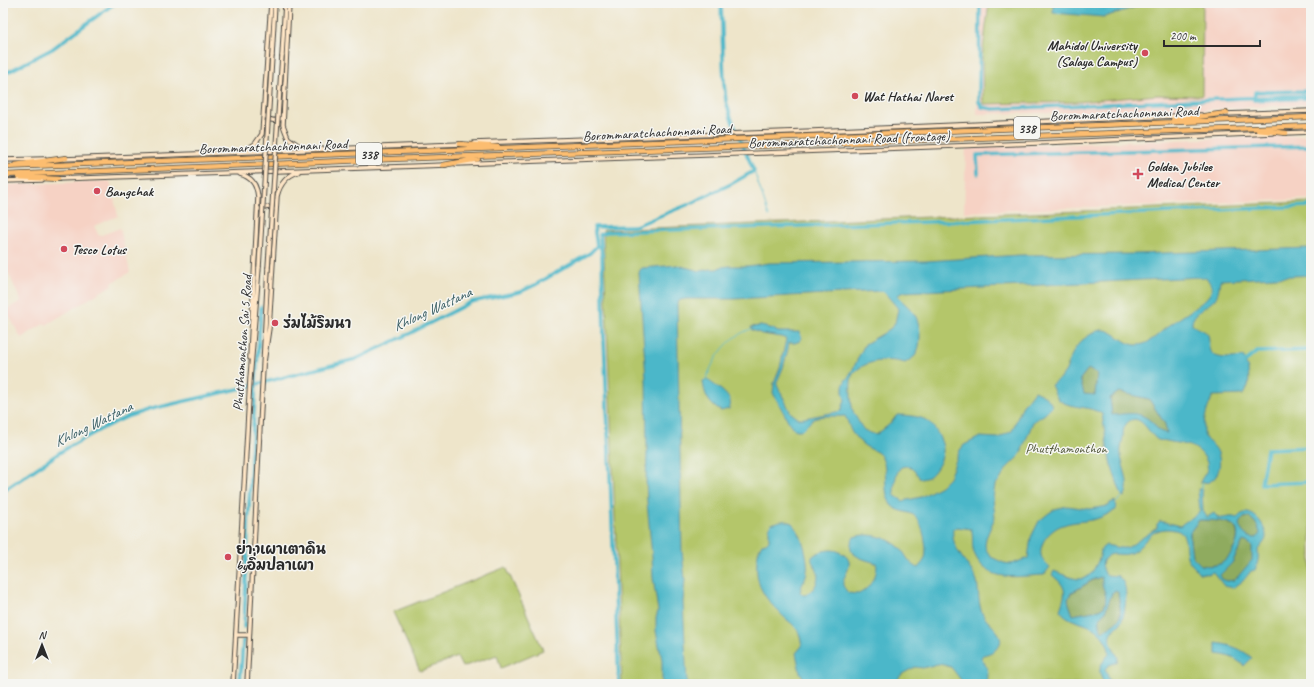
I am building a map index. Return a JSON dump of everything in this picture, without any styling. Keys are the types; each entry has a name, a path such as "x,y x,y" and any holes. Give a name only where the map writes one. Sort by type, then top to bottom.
{"highway":[{"path":"1138,124 1227,114"},
{"name":"Borommaratchachonnani Road","path":"3,167 519,149 735,139 1311,117"},
{"name":"Borommaratchachonnani Road","path":"3,175 1311,126"},
{"path":"1220,129 1286,133"},
{"path":"460,144 519,149"},
{"path":"443,165 522,155"},
{"path":"3,167 66,158"},
{"path":"3,175 58,179"}],"main road":[{"path":"243,152 255,144 262,134 271,3"},
{"name":"Phutthamonthon Sai 5 Road","path":"233,684 250,379 259,267 275,3"},
{"name":"Phutthamonthon Sai 5 Road","path":"247,684 261,386 285,3"},
{"path":"289,3 283,125 288,138 305,150"},
{"path":"264,110 267,118 270,119 280,119 283,114"},
{"name":"Borommaratchachonnani Road (frontage)","path":"3,160 305,150 1311,111"},
{"name":"Borommaratchachonnani Road (frontage)","path":"3,181 1023,144 1311,132"},
{"path":"262,371 268,332 277,196 282,184 289,176 305,170"},
{"path":"235,172 249,177 256,185 258,197 250,348 251,371"},
{"path":"257,210 268,207 271,208 276,214"},
{"path":"236,634 250,635"}],"shaded area":[{"name":"Mahidol University (Salaya Campus)","path":"980,3 1311,3 1311,104 1202,110 977,114"},
{"name":"Golden Jubilee Medical Center","path":"1311,135 1311,199 964,212 966,148"},
{"name":"Tesco Lotus","path":"110,181 118,216 94,226 99,236 120,228 130,272 112,283 112,285 46,325 45,323 21,338 6,310 21,301 3,261 3,185"}],"green space":[{"path":"989,3 1203,3 1202,96 1158,95 1076,102 983,104 982,57"},
{"name":"Phutthamonthon","path":"1311,202 1311,684 622,684 603,230"},
{"path":"1088,369 1097,374 1095,395 1084,395 1080,379"},
{"path":"1119,392 1149,399 1165,424 1167,433 1160,432 1151,421 1112,415 1110,398"},
{"path":"1247,517 1254,521 1261,533 1257,538 1245,535 1240,527 1239,524 1242,519"},
{"path":"1199,520 1225,522 1229,523 1236,529 1237,540 1235,546 1228,557 1220,564 1210,566 1201,565 1192,556 1190,532"},
{"path":"1243,541 1249,543 1252,547 1253,560 1235,580 1227,581 1221,579 1219,575 1232,563"},
{"path":"506,567 543,650 501,668 497,655 462,667 457,657 420,671 393,612"},
{"path":"1101,577 1106,597 1104,607 1099,610 1073,615 1068,599 1071,593"},
{"path":"1115,591 1118,592 1120,604 1119,619 1117,623 1102,631 1100,626 1100,618 1105,612 1112,593"}],"water":[{"path":"1053,3 1141,3 1139,6 1104,17 1053,13"},
{"path":"1311,248 1311,275 1220,280 1215,299 1197,314 1192,321 1192,325 1207,333 1209,338 1209,346 1214,355 1223,358 1243,357 1249,375 1249,383 1243,395 1213,396 1209,404 1204,423 1204,435 1216,449 1220,462 1216,476 1209,482 1200,483 1206,473 1207,464 1206,460 1198,450 1184,444 1158,440 1140,421 1136,419 1127,423 1123,432 1121,456 1127,487 1124,497 1122,496 1111,465 1102,414 1091,409 1073,406 1062,402 1058,399 1051,385 1065,372 1076,347 1095,332 1106,330 1126,342 1137,345 1144,344 1154,338 1206,299 1212,289 1207,279 1201,277 903,292 898,295 899,298 916,317 919,326 920,342 915,356 905,363 899,361 877,361 870,363 858,369 853,374 851,381 852,408 864,430 876,435 890,424 897,415 910,416 919,417 930,423 940,438 943,452 937,467 929,477 921,479 910,466 902,467 898,471 895,481 894,495 903,501 921,497 941,486 949,478 960,450 964,445 980,437 998,438 1012,431 1022,407 1034,391 1049,401 1052,407 1033,422 1020,455 1007,468 1000,480 995,485 993,498 995,517 986,538 985,546 991,557 1004,563 1011,564 1028,558 1031,537 1039,521 1055,509 1067,506 1089,509 1109,506 1110,503 1115,501 1116,510 1106,515 1088,521 1063,525 1050,533 1044,541 1041,550 1042,559 1050,567 1044,575 1013,577 995,574 987,570 980,563 974,553 971,529 957,527 953,529 955,546 977,580 981,611 997,631 1000,638 999,645 994,651 981,657 987,670 987,684 964,684 951,667 937,664 923,668 915,667 902,674 894,684 807,684 800,672 796,653 802,646 798,631 769,602 759,584 757,569 758,552 762,544 769,540 769,529 771,524 783,521 790,522 794,525 798,530 803,544 807,559 807,566 800,592 803,595 807,594 813,589 817,581 818,574 812,562 812,557 827,550 837,551 843,554 849,562 848,570 843,581 843,585 848,593 858,594 869,586 875,576 877,567 876,563 860,558 852,552 851,543 854,537 871,535 884,538 899,547 909,560 918,568 923,562 926,554 921,525 916,517 910,513 895,508 890,503 886,492 885,469 882,458 879,454 865,446 856,438 851,431 845,416 817,417 802,430 792,428 773,393 774,383 780,368 786,339 762,334 752,330 751,327 761,326 778,332 799,332 802,338 800,341 795,343 789,343 777,385 791,413 799,419 841,411 845,400 843,386 846,379 853,369 865,344 884,333 895,323 898,309 896,306 884,292 881,291 734,299 680,300 677,304 682,552 685,579 683,602 687,684 662,684 662,660 656,631 656,618 658,611 653,578 647,502 646,379 639,273 642,268 677,265 700,271 717,269 721,267 748,266 769,263 926,261 1020,255 1135,254","holes":["1088,369 1097,374 1095,395 1084,394 1080,379","1119,392 1149,399 1165,424 1167,433 1159,431 1152,422 1138,414 1112,415 1110,398"]},
{"path":"708,380 728,396 730,400 729,409 721,411 710,402 706,395 703,381"},
{"path":"1198,489 1202,489 1203,511 1207,517 1214,513 1218,518 1237,518 1246,513 1255,516 1258,519 1265,530 1266,537 1265,541 1258,550 1258,560 1255,570 1251,571 1243,581 1233,588 1224,586 1213,572 1207,574 1199,573 1188,559 1183,534 1175,530 1166,529 1153,534 1134,551 1128,554 1113,554 1105,558 1102,566 1106,575 1118,576 1124,583 1126,598 1122,621 1110,635 1111,643 1118,658 1117,662 1109,665 1105,669 1111,684 1104,684 1100,674 1100,668 1109,654 1108,647 1102,636 1096,630 1067,617 1060,610 1064,599 1064,591 1061,583 1052,575 1054,571 1077,579 1087,577 1097,563 1101,549 1106,545 1127,548 1157,528 1157,524 1160,521 1180,526 1200,511","holes":["1246,517 1252,519 1258,527 1260,533 1257,538 1250,537 1243,533 1239,524 1242,519","1199,520 1212,520 1230,523 1236,529 1238,534 1235,546 1228,557 1220,564 1208,566 1201,565 1192,556 1190,532","1243,541 1249,543 1252,547 1252,560 1235,580 1227,581 1222,579 1220,575 1232,563","1101,577 1106,601 1104,607 1099,610 1073,615 1068,599 1071,593 1094,579","1115,591 1118,592 1121,612 1120,616 1115,623 1102,631 1100,621 1101,616 1105,612 1112,593"]},
{"path":"1216,643 1235,648 1252,658 1244,666 1231,657 1216,654"}],"waterway":[{"path":"3,73 8,72 52,49 115,3"},
{"name":"Khlong Wattana","path":"3,491 65,449 105,427 129,416 151,409 356,359 471,302 520,292 535,285 590,253 597,246 594,227 635,226 687,205 754,171 731,118 726,101 721,3"},
{"path":"980,3 979,102 982,107 993,109 1311,95"},
{"path":"3,64 7,71"},
{"path":"1311,91 1255,92 1254,100 1311,98"},
{"path":"978,174 977,155 1311,146"},
{"path":"754,171 769,216"},
{"path":"601,248 600,234 607,232 960,221 1311,206"},
{"path":"600,247 602,256 604,338 619,684"},
{"path":"244,627 251,458 261,307"},
{"path":"706,380 713,364 729,342 743,332 751,329"},
{"path":"1246,361 1257,352 1311,350"},
{"path":"1311,447 1267,449 1261,484 1311,482"},
{"path":"1200,489 1203,483"},
{"path":"1115,504 1123,496"},
{"path":"240,684 243,641"}],"place":[{"name":"Mahidol University (Salaya Campus)","path":"1145,53"},
{"name":"Wat Hathai Naret","path":"855,96"},
{"name":"Golden Jubilee Medical Center","path":"1138,174"},
{"name":"Bangchak","path":"97,191"},
{"name":"Tesco Lotus","path":"64,249"},
{"name":"ร่มไม้ริมนา","path":"275,323"},
{"name":"ย่างเผาเตาดิน byอิ่มปลาเผา","path":"228,557"}]}
